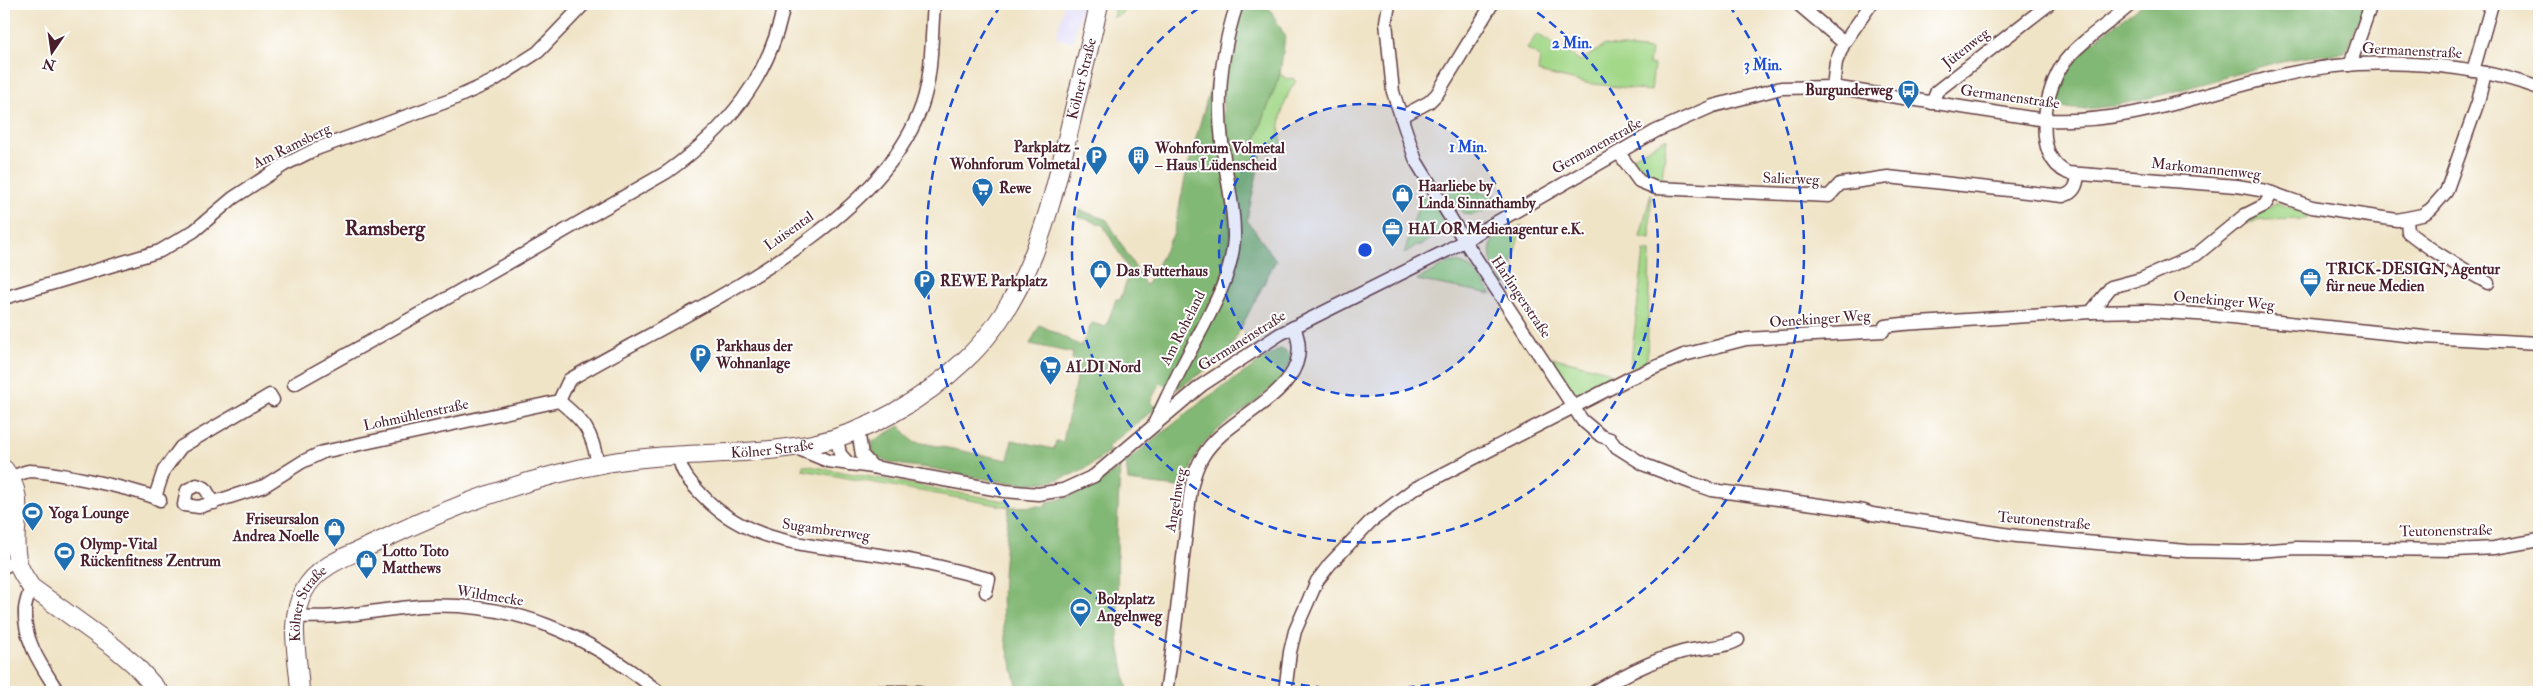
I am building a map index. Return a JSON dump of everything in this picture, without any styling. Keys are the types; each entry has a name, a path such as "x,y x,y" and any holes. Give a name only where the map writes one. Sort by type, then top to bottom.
{"main road":[{"name":"Kölner Straße","path":"300,692 294,625 302,595 312,579 320,572 360,550 416,524 510,489 598,465 679,455 794,447 837,438 858,430 910,402 966,360 990,332 1013,299 1033,258 1048,213 1099,4"},
{"path":"8,474 18,505 10,564 22,574 31,587 114,646 159,692"}],"street":[{"name":"Am Ramsberg","path":"4,298 160,251 194,231 233,198 284,165 316,149 451,100 495,80 538,52 584,4"},
{"path":"294,384 422,313 667,172 700,148 731,116 758,77 771,48 784,4"},
{"name":"Luisental","path":"559,402 569,380 750,278 800,244 874,184 907,139 923,102 928,80 934,4"},
{"name":"Am Roheland","path":"1152,426 1215,302 1227,275 1231,256 1234,237 1232,207 1222,142 1219,85 1228,34 1237,4"},
{"name":"Harlingerstraße","path":"1389,4 1386,22 1393,92 1416,161 1464,240 1575,408"},
{"path":"1401,117 1429,102 1437,94 1492,4"},
{"path":"1798,4 1844,43"},
{"path":"1833,87 1836,62 1844,43 1871,4"},
{"name":"Jütenweg","path":"1932,103 1937,91 2049,4"},
{"name":"Markomannenweg","path":"2131,4 2076,48 2063,64 2054,82 2045,120 2044,140 2049,157 2060,170 2078,175 2237,186 2272,193 2322,209 2407,220"},
{"name":"Germanenstraße","path":"2350,64 2371,4"},
{"name":"Germanenstraße","path":"2479,72 2492,4"},
{"name":"Germanenstraße","path":"794,447 818,458 1005,491 1048,493 1072,487 1094,476 1202,385 1294,327 1464,240 1519,207 1619,154 1672,123 1732,100 1781,88 1833,87 2045,120 2091,121 2140,113 2278,76 2350,64 2397,64 2479,72 2539,88"},
{"path":"2479,72 2479,100 2446,192 2428,212 2407,220 2408,232 2444,259 2457,264 2488,283"},
{"name":"Salierweg","path":"1619,154 1634,175 1644,184 1656,188 1713,192 1829,196 1840,184 1888,177 2063,196 2068,195 2076,188 2078,175"},
{"path":"2091,312 2111,286 2141,279 2196,254 2245,215 2265,205 2272,193"},
{"name":"Oenekinger Weg","path":"1285,692 1290,652 1309,596 1330,564 1360,532 1417,488 1630,378 1684,355 1746,339 1882,331 1885,326 1903,324 2091,312 2147,311 2196,314 2424,337 2539,343"},
{"name":"Angelnweg","path":"1166,692 1188,512 1196,470 1202,456 1218,437 1270,398 1289,378 1299,356 1299,338 1294,327"},
{"path":"8,474 28,471 86,481 158,498 164,470 181,447 270,395 273,400"},
{"path":"559,402 582,421 590,432 598,465"},
{"name":"Lohmühlenstraße","path":"214,503 264,486 302,462 323,452 531,406 559,402"},
{"name":"Teutonenstraße","path":"1575,408 1586,426 1645,465 1712,490 1864,511 1872,514 1967,529 2139,547 2225,552 2296,548 2455,550 2494,548 2539,540"},
{"path":"858,430 862,455 873,467"},
{"path":"837,438 840,454 849,464"},
{"name":"Sugambrerweg","path":"679,455 683,472 706,500 729,519 757,533 778,540 894,557 989,579 986,592"},
{"path":"31,587 25,610 26,628 34,652 58,692"},
{"name":"Wildmecke","path":"296,616 313,617 440,606 468,607 516,616 548,624 588,642 617,660 659,692"},
{"path":"1594,692 1647,664 1685,651 1731,644 1738,640"},
{"path":"874,692 919,692"}],"shaded area":[{"path":"1064,4 1082,4 1073,42 1056,38"}],"green space":[{"path":"1116,4 1126,4 1121,14 1113,17"},
{"path":"1240,4 1267,4 1285,36 1280,74 1255,141 1259,152 1262,151 1247,220 1276,260 1227,355 1176,390 1232,263 1222,86"},
{"path":"2143,4 2365,4 2345,53 2281,61 2128,103 2096,108 2071,109 2058,103 2056,98 2058,90 2073,62 2106,31"},
{"path":"1537,34 1581,61 1605,45 1651,50 1649,64 1654,65 1651,91 1586,83 1538,72 1540,57 1527,49"},
{"path":"1280,74 1287,79 1293,78 1296,82 1286,99 1280,122 1281,138 1287,148 1272,150 1271,153 1259,152 1255,142"},
{"path":"1212,81 1217,83 1231,237 1224,275 1168,387 1160,383 1150,402 1157,407 1107,447 1110,451 1088,466 1067,476 1047,482 1026,483 984,479 936,469 897,464 876,457 872,448 873,441 900,426 912,441 1008,460 1012,440 1054,449 1056,441 1063,442 1080,361 1072,359 1073,353 1030,344 1040,325 1081,346 1092,323 1106,327 1116,299 1120,300 1130,272 1103,225 1077,216 1080,210 1107,220 1146,286 1174,233 1186,174"},
{"path":"1667,138 1661,186 1645,180 1631,160 1633,157"},
{"path":"1439,183 1507,198 1482,211 1467,215 1455,206"},
{"path":"1651,193 1650,239 1640,237"},
{"path":"1421,197 1430,199 1443,222 1443,227 1436,235 1404,254"},
{"path":"2276,203 2308,213 2307,219 2262,220 2248,223 2248,219"},
{"path":"1522,225 1506,285 1491,259 1491,247 1493,240"},
{"path":"1644,251 1650,252 1647,361 1630,369"},
{"path":"1451,262 1470,268 1492,294 1417,280"},
{"path":"1279,349 1285,350 1291,356 1288,368 1269,391 1205,442 1195,458 1186,488 1128,481 1126,462 1205,399"},
{"path":"1551,357 1608,371 1611,379 1583,394 1572,393"},
{"path":"803,465 1009,502 1009,507 803,470"},
{"path":"1120,467 1117,531 1118,639 1128,692 1018,692 1005,637 1002,599 1009,507 1047,506 1046,502 1085,490 1103,480"}],"place":[{"name":"Burgunderweg","path":"1909,109"},
{"name":"Parkplatz - Wohnforum Volmetal","path":"1096,175"},
{"name":"Wohnforum Volmetal – Haus Lüdenscheid","path":"1139,176"},
{"name":"Rewe","path":"983,207"},
{"name":"Haarliebe by Linda Sinnathamby","path":"1402,214"},
{"name":"HALOR Medienagentur e.K.","path":"1392,248"},
{"name":"Das Futterhaus","path":"1100,290"},
{"name":"TRICK-DESIGN, Agentur für neue Medien","path":"2310,297"},
{"name":"REWE Parkplatz","path":"924,300"},
{"name":"Parkhaus der Wohnanlage","path":"700,374"},
{"name":"ALDI Nord","path":"1050,386"},
{"name":"Yoga Lounge","path":"33,532"},
{"name":"Friseursalon Andrea Noelle","path":"335,547"},
{"name":"Olymp-Vital Rückenfitness Zentrum","path":"64,572"},
{"name":"Lotto Toto Matthews","path":"366,579"},
{"name":"Bolzplatz Angelnweg","path":"1081,627"}],"district":[{"name":"Ramsberg","path":"385,228"}]}
